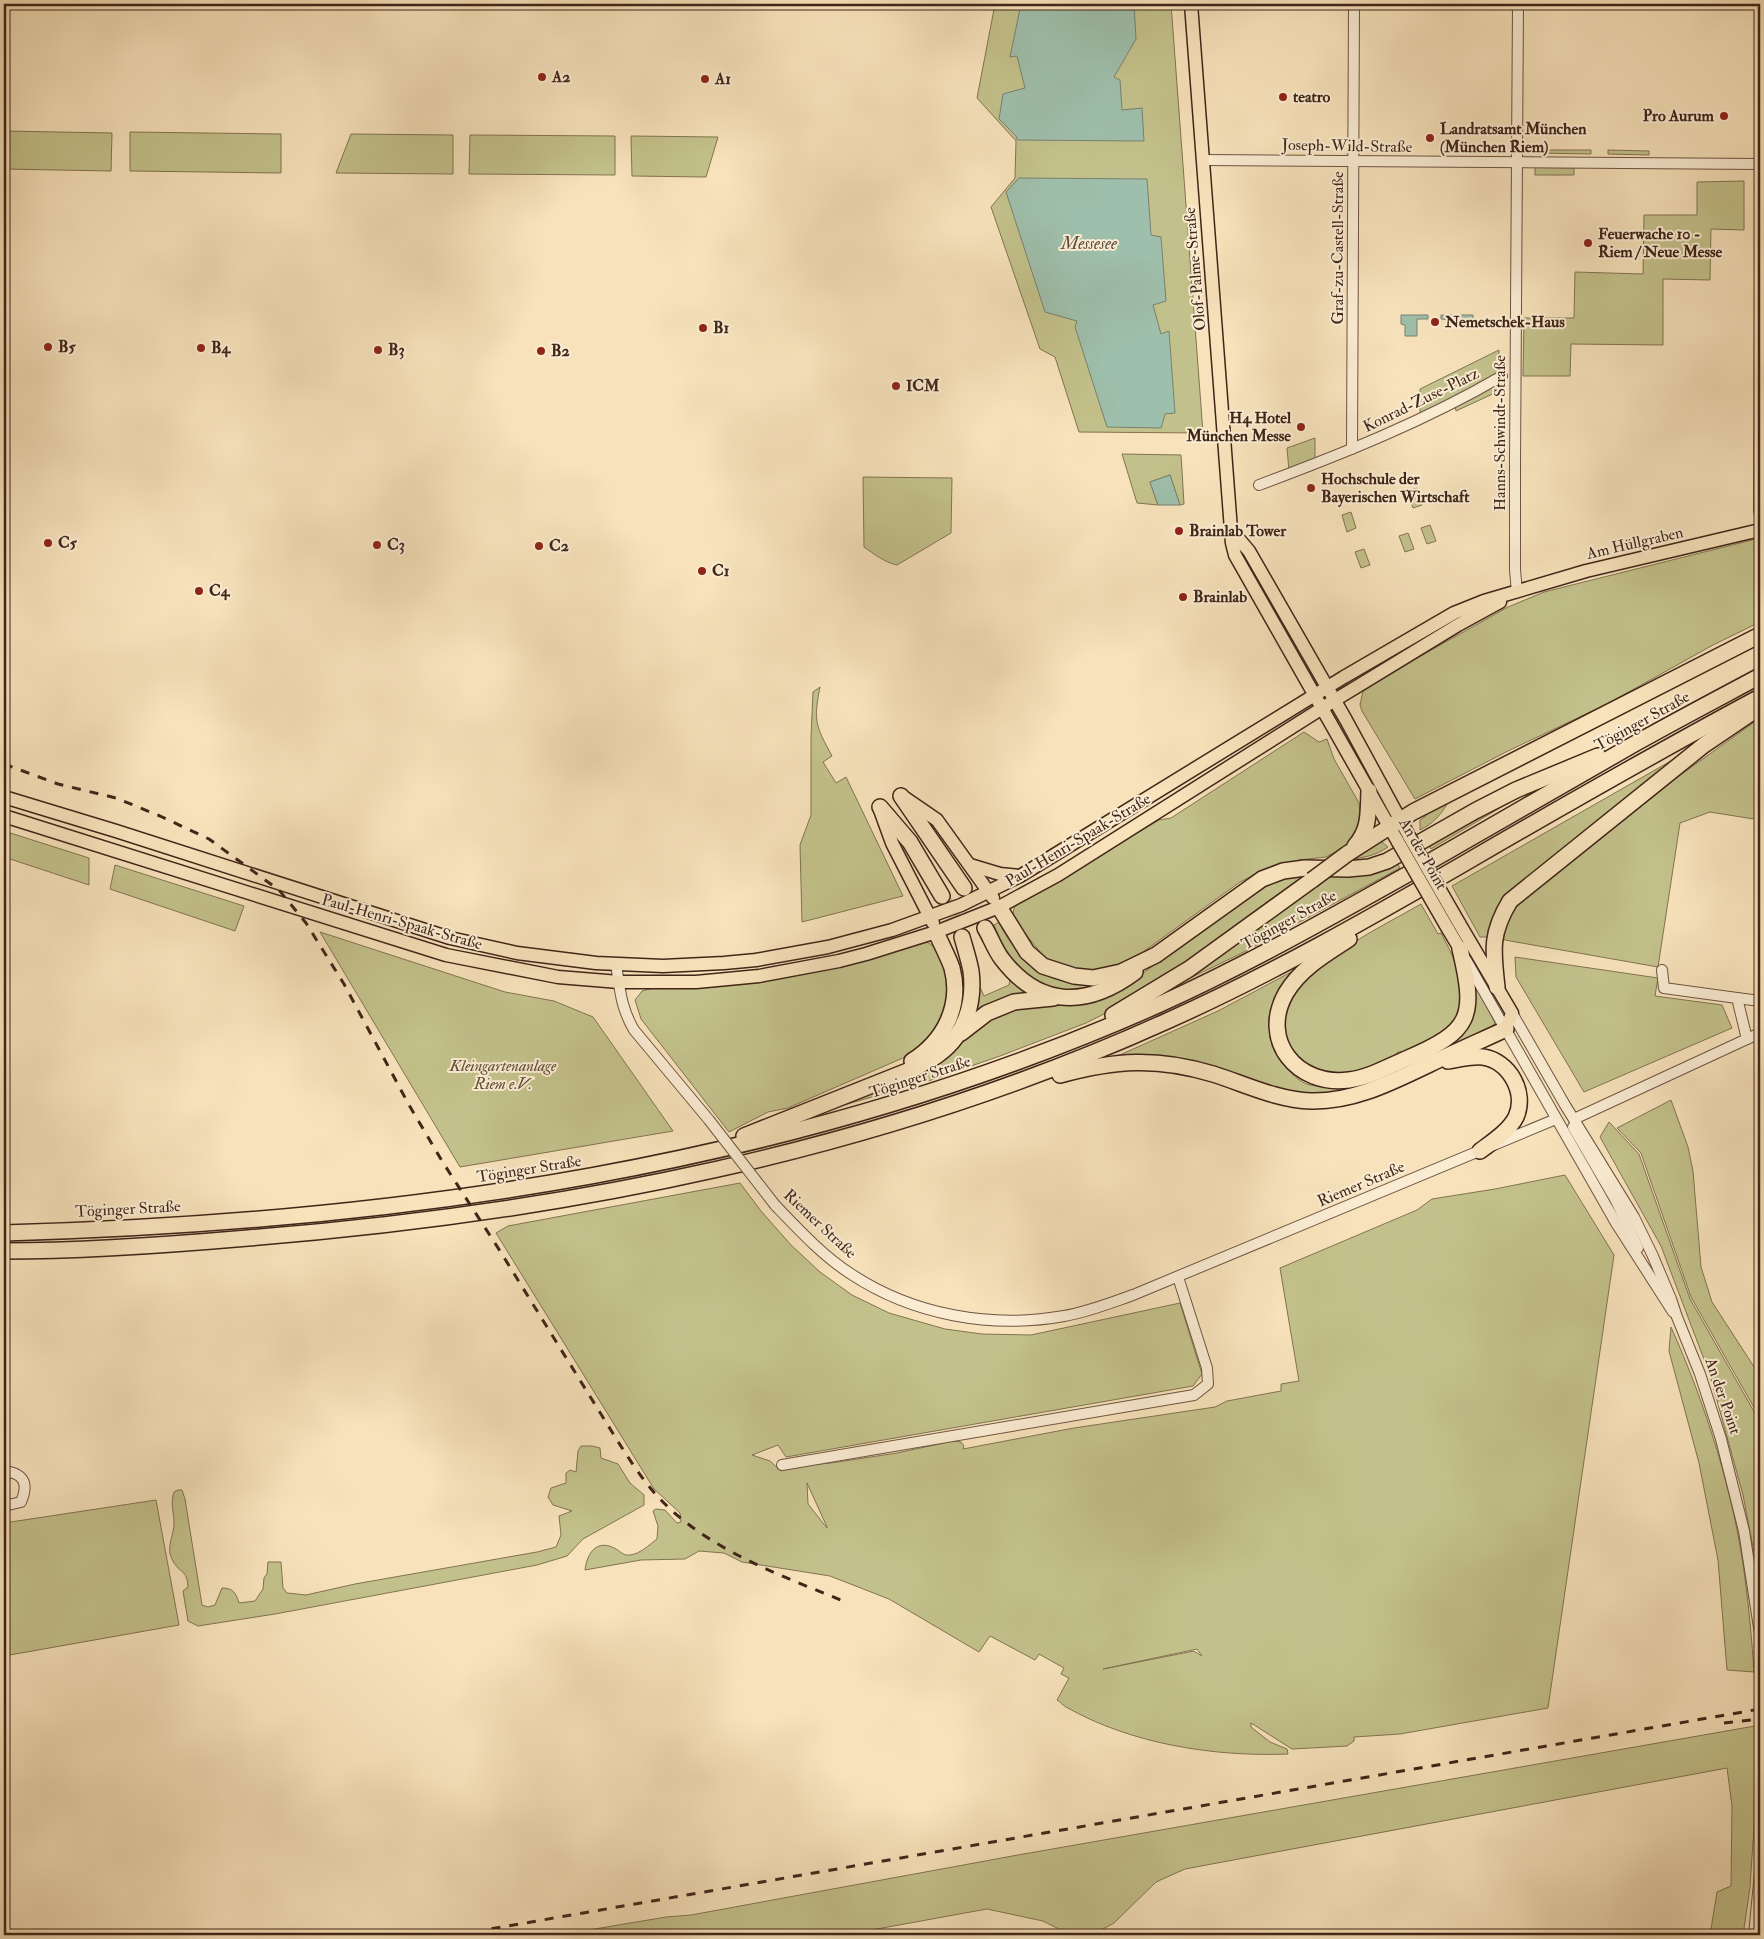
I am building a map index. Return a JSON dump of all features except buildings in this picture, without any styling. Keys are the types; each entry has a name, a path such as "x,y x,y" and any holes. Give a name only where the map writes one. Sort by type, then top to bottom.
{"highway":[{"path":"1086,1036 1112,1016 1189,970 1347,854 1413,812 1760,635"},
{"name":"Töginger Straße","path":"4,1233 128,1228 356,1211 537,1186 693,1157 784,1135 894,1104 990,1072 1086,1036 1162,1003 1264,954 1500,822 1639,741 1760,676"},
{"path":"4,1251 175,1244 324,1232 464,1216 659,1183 761,1159 943,1108 1103,1050 1255,980 1374,916 1676,742 1760,697"},
{"path":"1497,987 1493,947 1501,916 1510,902 1704,745 1760,707"},
{"path":"693,1157 896,1076 939,1055 959,1034 987,1013 1014,1002 1082,997 1108,990 1122,982 1156,955 1262,879 1283,871 1306,868 1369,868 1387,861 1516,790 1639,741"},
{"path":"1347,854 1364,834 1368,822 1369,791"},
{"path":"902,796 964,888"},
{"path":"880,807 910,842 942,896"},
{"path":"999,907 1027,952 1043,966 1056,971 1074,976 1093,978 1106,976 1121,972 1156,955"},
{"path":"1374,916 1355,936 1322,956 1305,970 1292,984 1282,1000 1277,1029 1280,1044 1292,1062 1302,1071 1315,1078 1340,1081 1358,1078 1428,1049 1455,1032 1464,1019 1468,1004 1468,988 1460,949"},
{"path":"986,928 1001,958 1022,980 1044,993 1063,998"},
{"path":"896,1076 908,1064 922,1055 942,1033 952,1012 955,990 952,968 936,932"},
{"path":"959,1034 966,1023 972,988 971,971 962,937"},
{"path":"1017,1082 1054,1077 1087,1067 1124,1061 1168,1063 1212,1074 1281,1097 1313,1101 1334,1100 1372,1090 1506,1029"},
{"path":"1430,1064 1482,1057 1495,1060 1511,1075 1518,1092 1519,1107 1516,1116 1500,1136 1480,1151"}],"main road":[{"name":"Olof-Palme-Straße","path":"1191,4 1232,542 1235,555 1314,695"},
{"name":"Am Hüllgraben","path":"1327,687 1454,613 1484,601 1586,571 1760,530"},
{"path":"1232,531 1249,551 1327,687"},
{"name":"Am Hüllgraben","path":"1335,700 1458,625 1518,592"},
{"name":"Paul-Henri-Spaak-Straße","path":"4,797 450,938 526,954 616,964 686,965 756,960 861,939 930,917 989,892 1020,876 1327,687"},
{"name":"An der Point","path":"1327,687 1448,929 1460,949"},
{"name":"An der Point","path":"1314,695 1369,791 1395,824"},
{"name":"Paul-Henri-Spaak-Straße","path":"4,816 446,955 558,976 619,982 696,982 759,976 839,961 936,932 999,907 1058,875 1335,700"},
{"path":"902,796 937,820 999,907"},
{"path":"880,807 892,843 936,932"},
{"path":"1104,824 1114,840"},
{"name":"An der Point","path":"1403,839 1459,923 1512,1013"},
{"path":"970,865 1000,874 1020,876"},
{"path":"1506,1029 1512,1013"}],"street":[{"name":"Graf-zu-Castell-Straße","path":"1353,403 1354,4"},
{"name":"Hanns-Schwindt-Straße","path":"1518,4 1515,490 1515,570 1518,592"},
{"name":"Joseph-Wild-Straße","path":"1203,160 1760,164"},
{"path":"1760,312 1760,516"},
{"name":"Konrad-Zuse-Platz","path":"1259,486 1428,416 1502,376"},
{"name":"Konrad-Zuse-Platz","path":"1352,449 1353,403"},
{"name":"An der Point","path":"1460,949 1557,1115 1616,1223 1676,1317"},
{"name":"Riemer Straße","path":"616,964 625,1015 634,1030 709,1120 775,1205 803,1234 851,1274 878,1290 930,1310 958,1316 1006,1321 1035,1320 1064,1316 1133,1296 1480,1151 1557,1115"},
{"path":"1662,970 1664,988 1760,1001"},
{"path":"1738,998 1747,1040"},
{"name":"An der Point","path":"1512,1013 1634,1217 1664,1279 1676,1317 1700,1374 1723,1447 1744,1531 1760,1634"},
{"path":"1555,1087 1557,1115 1574,1119 1760,1033"},
{"name":"An der Point","path":"1574,1119 1573,1129 1615,1199 1652,1279"},
{"path":"782,1465 1194,1395 1208,1384 1207,1368 1178,1277"},
{"path":"4,1477 10,1472 18,1474 23,1480 25,1494 22,1502 4,1506"},
{"path":"1754,1935 1760,1872"}],"green space":[{"path":"995,4 1171,4 1203,433 1079,432 1055,357 1040,349 991,207 1015,178 1016,141 977,98"},
{"path":"4,131 112,133 111,171 4,169"},
{"path":"130,132 281,134 281,173 130,171"},
{"path":"351,134 453,135 453,174 336,173"},
{"path":"470,135 615,136 615,175 469,174"},
{"path":"631,136 718,137 706,177 632,176"},
{"path":"1536,150 1591,150 1591,154 1536,153"},
{"path":"1608,150 1649,151 1649,155 1608,154"},
{"path":"1535,167 1574,168 1574,175 1535,175"},
{"path":"1744,181 1744,230 1711,229 1710,280 1663,279 1663,345 1571,344 1570,376 1523,376 1524,318 1574,318 1575,272 1643,274 1644,215 1697,215 1697,182"},
{"path":"1499,350 1499,375 1420,417 1420,389"},
{"path":"1499,381 1499,391 1456,411 1455,406"},
{"path":"1315,438 1315,461 1289,471 1287,448"},
{"path":"1122,454 1181,455 1184,504 1180,505 1170,475 1150,482 1158,505 1137,503"},
{"path":"863,477 952,478 951,533 897,565 875,555 864,547"},
{"path":"1417,488 1422,505 1413,508 1407,492"},
{"path":"1351,512 1356,528 1347,532 1342,515"},
{"path":"1430,525 1436,541 1427,544 1421,528"},
{"path":"1408,533 1414,549 1405,552 1399,536"},
{"path":"1760,538 1760,622 1713,645 1607,704 1508,751 1415,799 1362,711 1360,705 1363,691 1408,663 1508,607 1544,592"},
{"path":"1364,549 1370,565 1361,568 1355,552"},
{"path":"820,687 817,723 832,756 823,762 836,783 846,777 903,896 802,922 800,845 811,815 813,692"},
{"path":"1760,718 1760,820 1710,812 1680,823 1658,967 1499,939 1505,923 1519,904 1679,776"},
{"path":"1304,732 1319,742 1327,739 1334,759 1359,803 1361,822 1351,843 1326,857 1299,860 1270,867 1240,882 1143,952 1110,970 1079,972 1046,959 1012,918 1015,904 1159,820 1171,818"},
{"path":"1683,754 1525,881 1490,937 1480,937 1452,886"},
{"path":"1545,781 1431,849 1428,843"},
{"path":"1449,800 1437,818 1420,830 1420,820 1426,816 1426,812"},
{"path":"4,831 89,858 89,885 4,857"},
{"path":"1382,842 1388,847 1373,855 1347,860 1367,847"},
{"path":"1397,863 1400,868 1244,952 1176,985 1317,885 1336,874 1355,876"},
{"path":"115,865 244,906 235,931 110,889"},
{"path":"1293,875 1305,876 1210,948 1126,1003 1086,1023 1000,1056 931,1080 820,1112 937,1064 950,1056 964,1038 995,1016 1015,1007 1079,1005 1097,1001 1127,985 1261,886"},
{"path":"1421,904 1438,934 1441,933 1449,948 1460,978 1461,1006 1456,1019 1446,1031 1430,1041 1411,1050 1398,1052 1387,1061 1356,1073 1331,1077 1312,1071 1301,1064 1287,1045 1284,1033 1285,1009 1294,992 1317,970 1345,948"},
{"path":"999,922 1008,938 1028,963 1041,972 1069,983 1086,985 1104,984 1092,990 1065,992 1053,989 1030,978 1011,960 1004,950 994,925"},
{"name":"Kleingartenanlage Riem e.V.","path":"320,932 505,992 554,1001 593,1017 673,1131 460,1167"},
{"path":"927,942 936,948 949,979 948,1004 935,1032 912,1054 788,1108 768,1112 729,1132 641,1019 635,1000 642,991 657,987 731,984 787,977 852,964"},
{"path":"1515,957 1658,978 1655,996 1722,1005 1732,1028 1584,1092 1516,977"},
{"path":"1295,970 1276,998 1270,1011 1269,1026 1279,1056 1292,1074 1307,1084 1349,1087 1455,1039 1473,980 1495,1023 1489,1030 1370,1083 1335,1093 1304,1094 1113,1058 1218,1011"},
{"path":"1010,979 1021,989 1033,995 971,1019 979,998 979,985 984,996 1009,985"},
{"path":"1671,1100 1688,1147 1693,1171 1701,1267 1712,1302 1760,1376 1760,1418 1691,1297 1641,1153 1617,1128"},
{"path":"1609,1122 1639,1154 1690,1299 1760,1422 1760,1584 1743,1495 1710,1375 1661,1246 1600,1137"},
{"path":"1565,1175 1614,1255 1548,1708 1400,1734 1354,1737 1354,1741 1347,1746 1292,1749 1251,1723 1251,1727 1270,1742 1287,1749 1288,1754 1231,1753 1202,1750 1145,1739 1091,1720 1057,1700 1069,1678 1061,1674 1064,1668 1039,1654 1035,1660 990,1636 979,1652 889,1599 830,1576 742,1562 724,1553 699,1551 685,1559 641,1560 585,1570 588,1558 598,1546 609,1546 630,1555 641,1551 657,1539 658,1526 653,1511 656,1509 665,1510 677,1523 681,1522 680,1513 654,1489 496,1233 508,1226 740,1183 761,1211 791,1245 820,1272 852,1295 889,1313 945,1329 982,1334 1031,1335 1180,1303 1202,1374 1193,1386 786,1457 778,1445 752,1455 770,1461 781,1471 792,1466 831,1463 897,1453 953,1441 961,1442 964,1446 963,1449 1074,1428 1215,1407 1227,1401 1281,1391 1281,1384 1299,1381 1280,1268 1417,1210 1432,1199","holes":["807,1483 827,1527 827,1528 808,1504","1197,1649 1202,1656 1194,1651 1103,1669"]},
{"path":"1671,1327 1707,1419 1734,1514 1745,1578 1754,1672 1727,1670 1718,1560 1699,1463 1669,1351"},
{"path":"581,1446 600,1448 601,1458 618,1464 630,1483 644,1495 644,1505 583,1539 567,1556 537,1565 275,1614 198,1626 188,1621 183,1591 188,1587 186,1577 173,1561 170,1551 174,1528 172,1500 174,1492 178,1490 182,1490 185,1499 202,1605 208,1607 215,1605 222,1588 234,1592 239,1603 255,1601 263,1589 268,1562 281,1562 283,1588 287,1593 306,1595 355,1584 556,1547 561,1535 559,1516 572,1511 553,1505 548,1497 551,1488 566,1483 566,1473 570,1470 576,1472 578,1451"},
{"path":"156,1500 179,1625 4,1656 4,1523"},
{"path":"1755,1726 1754,1827 1750,1887 1743,1935 1710,1935 1717,1892 1731,1886 1732,1806 1727,1768 1185,1869 1156,1882 1114,1923 1092,1935 1071,1935 1043,1921 987,1909 844,1935 559,1935 666,1917 691,1915 1018,1855"}],"water":[{"path":"1021,4 1134,4 1136,39 1114,77 1120,80 1122,110 1142,108 1144,141 1017,140 1016,136 999,119 1003,94 1025,88 1017,56 1010,57"},
{"name":"Messesee","path":"1019,178 1147,179 1151,235 1161,237 1166,301 1153,305 1161,334 1169,331 1175,413 1165,414 1161,428 1107,427 1075,327 1077,321 1045,312 1006,192"},
{"path":"1401,315 1428,315 1428,319 1417,319 1417,336 1405,336 1405,325 1401,324"},
{"path":"1441,315 1473,315 1473,325 1453,325 1453,320 1441,319"},
{"path":"1170,475 1180,505 1158,505 1150,482"}],"tunnel":[{"path":"942,896 962,937"}],"railway":[{"path":"4,764 58,784 116,798 160,816 209,839 279,890 306,923 344,984 409,1105 442,1161 617,1440 649,1487 682,1519 726,1549 749,1561 848,1603"},
{"path":"456,1935 1760,1709"},
{"path":"1724,1723 1760,1719"}],"place":[{"name":"A2","path":"542,77"},
{"name":"A1","path":"705,79"},
{"name":"teatro","path":"1283,97"},
{"name":"Pro Aurum","path":"1724,116"},
{"name":"Landratsamt München (München Riem)","path":"1430,138"},
{"name":"Feuerwache 10 - Riem / Neue Messe","path":"1588,243"},
{"name":"Nemetschek-Haus","path":"1435,322"},
{"name":"B1","path":"703,328"},
{"name":"B5","path":"48,347"},
{"name":"B4","path":"201,348"},
{"name":"B3","path":"378,350"},
{"name":"B2","path":"541,351"},
{"name":"ICM","path":"896,386"},
{"name":"H4 Hotel München Messe","path":"1301,427"},
{"name":"Hochschule der Bayerischen Wirtschaft","path":"1311,488"},
{"name":"Brainlab Tower","path":"1179,531"},
{"name":"C5","path":"48,543"},
{"name":"C3","path":"377,545"},
{"name":"C2","path":"539,546"},
{"name":"C1","path":"702,571"},
{"name":"C4","path":"199,591"},
{"name":"Brainlab","path":"1183,597"}]}
